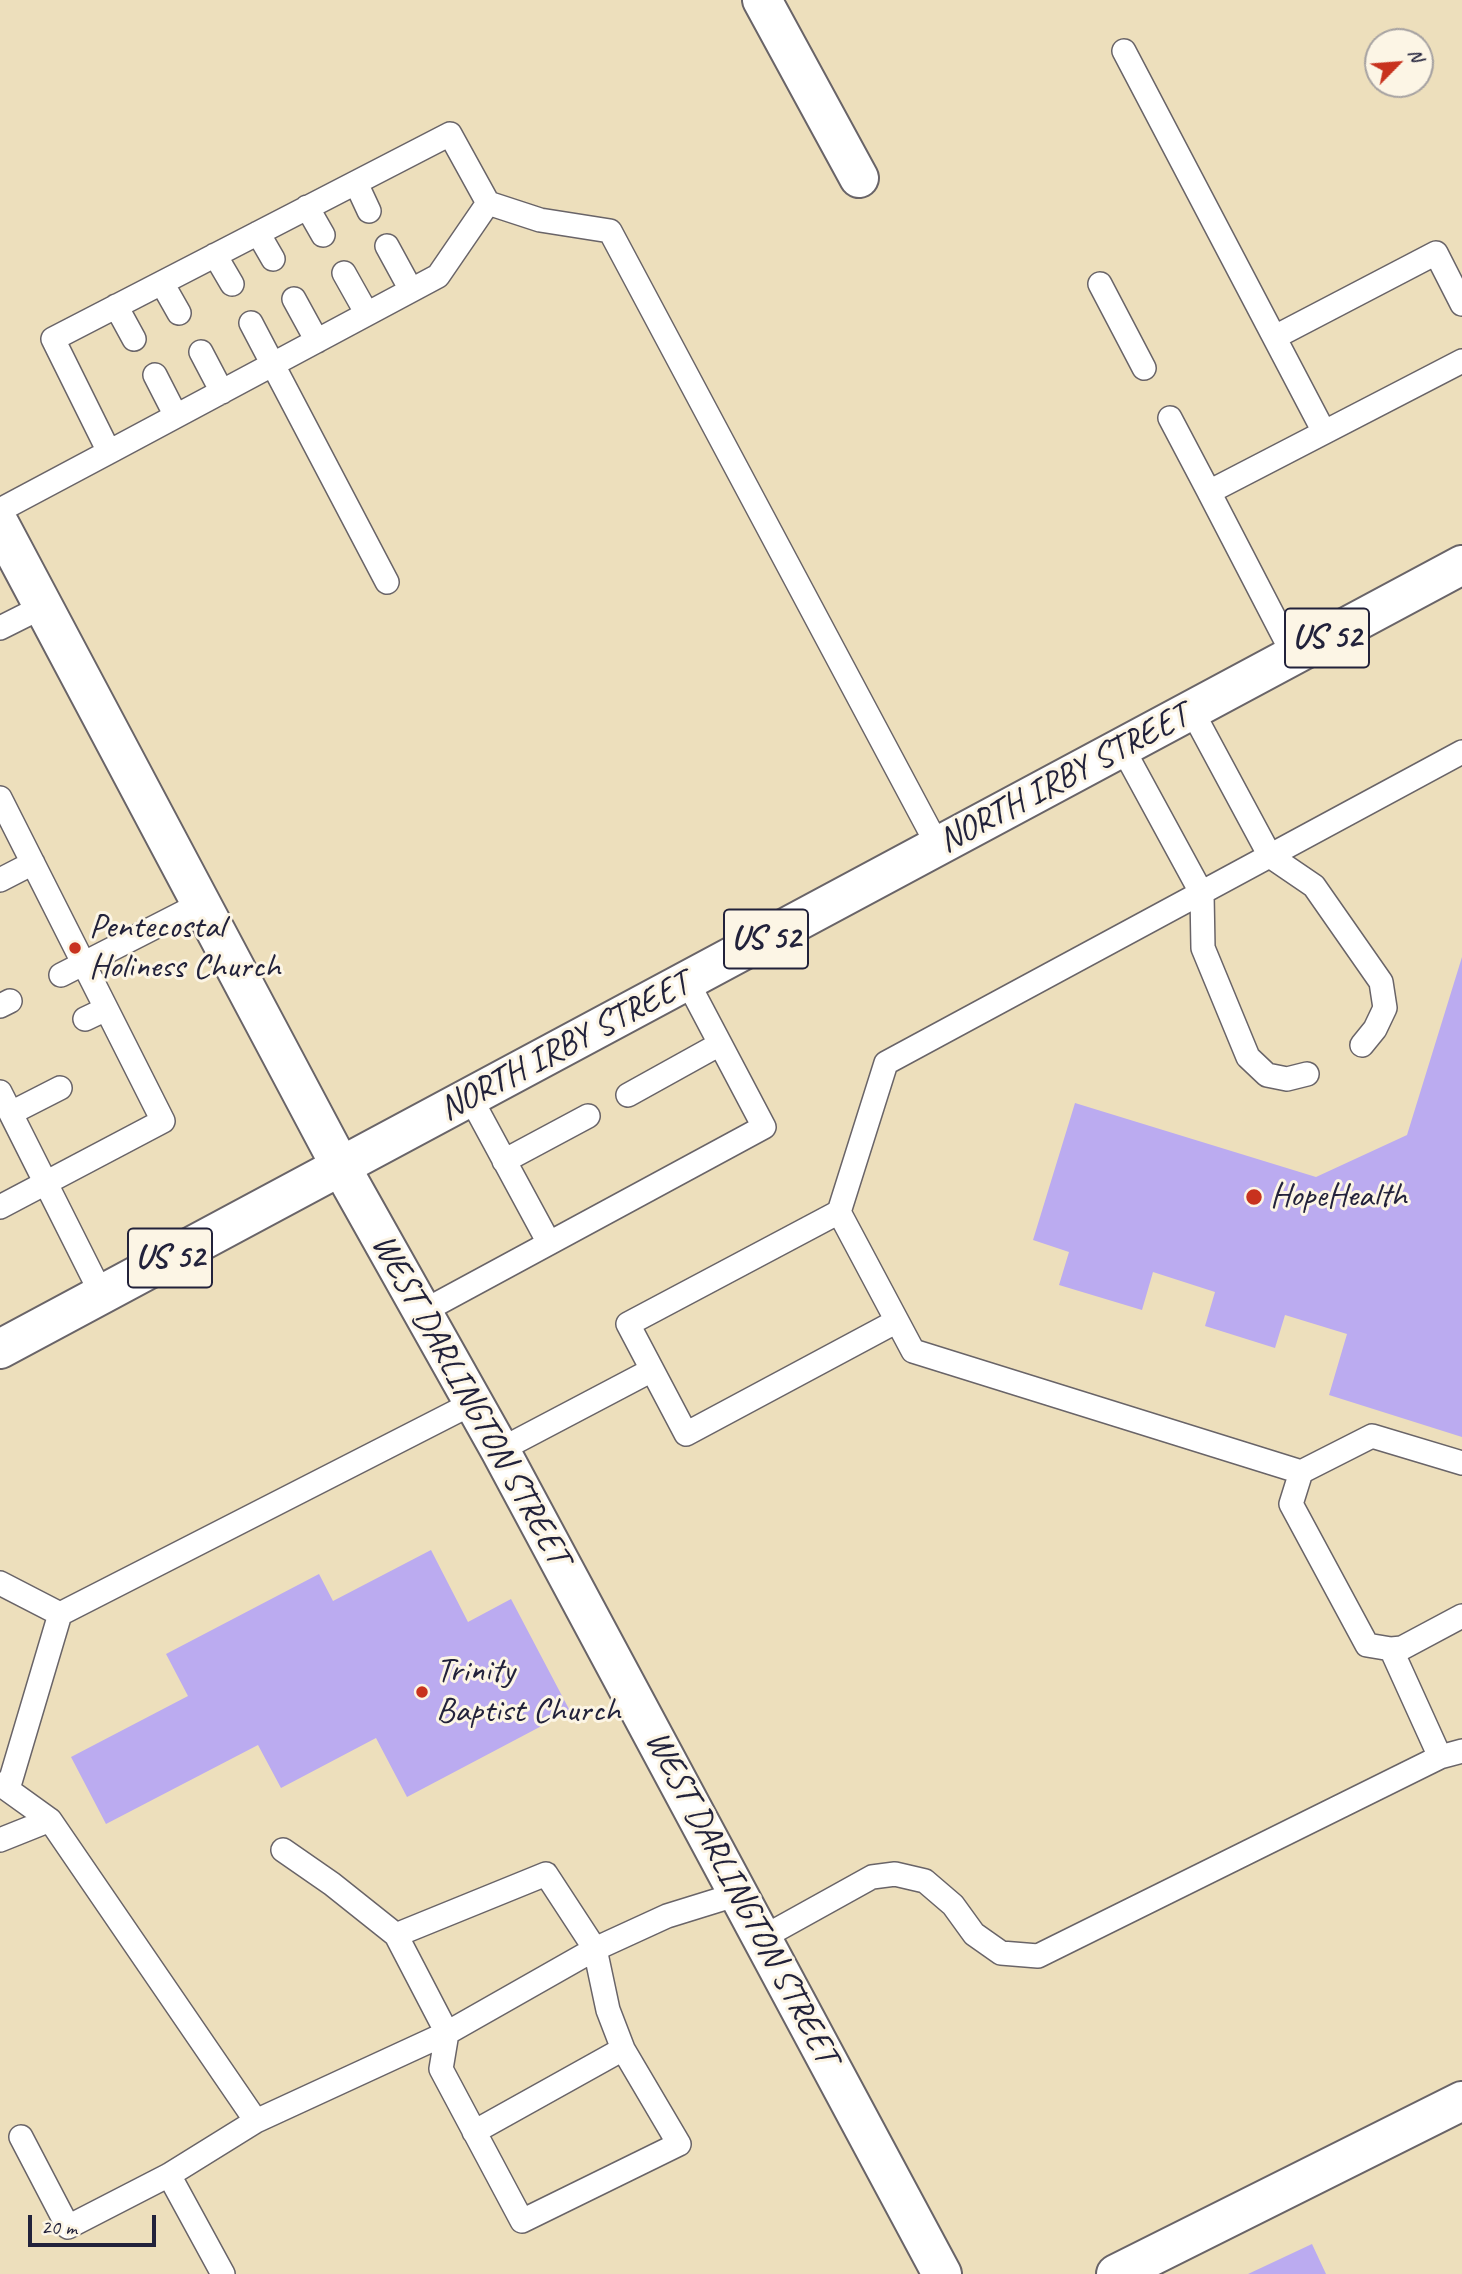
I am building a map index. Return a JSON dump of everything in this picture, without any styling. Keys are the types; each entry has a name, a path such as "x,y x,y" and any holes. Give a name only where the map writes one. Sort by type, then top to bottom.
{"main road":[{"path":"762,0 859,178"},
{"name":"WEST DARLINGTON STREET","path":"0,525 341,1167 500,1450 942,2274"},
{"name":"NORTH IRBY STREET","path":"0,1349 1462,565"},
{"path":"1116,2274 1462,2101"}],"lane":[{"path":"1124,51 1324,432"},
{"path":"109,452 52,339 450,134 488,203 540,220 610,231 938,846"},
{"path":"356,183 369,211"},
{"path":"0,510 438,276 488,203"},
{"path":"307,207 323,235"},
{"path":"258,233 273,259"},
{"path":"387,246 411,290"},
{"path":"1275,337 1436,253 1462,304"},
{"path":"215,256 232,284"},
{"path":"344,273 367,314"},
{"path":"162,283 179,313"},
{"path":"1100,284 1144,368"},
{"path":"294,299 317,341"},
{"path":"116,306 134,339"},
{"path":"251,323 387,582"},
{"path":"201,352 222,391"},
{"path":"1209,492 1462,361"},
{"path":"155,375 176,416"},
{"path":"1170,418 1294,656"},
{"path":"0,628 44,606"},
{"path":"1192,710 1270,856 1314,886 1381,982 1385,1008 1375,1029 1362,1045"},
{"path":"1122,747 1202,894 1203,948 1248,1057 1267,1074 1287,1079 1307,1074"},
{"path":"897,1321 686,1434 628,1324 839,1212 886,1063 1462,752"},
{"path":"0,798 106,1009 119,1057 163,1121 0,1207"},
{"path":"0,880 33,863"},
{"path":"61,975 200,905"},
{"path":"422,1312 764,1127 687,981"},
{"path":"85,1019 106,1009"},
{"path":"628,1095 720,1044"},
{"path":"10,1113 60,1088"},
{"path":"0,1092 102,1295"},
{"path":"470,1097 549,1243"},
{"path":"504,1161 588,1116"},
{"path":"839,1212 913,1351 1301,1472 1372,1436 1462,1463"},
{"path":"500,1450 652,1370"},
{"path":"256,2121 50,1820 4,1787 60,1614 472,1403"},
{"path":"1301,1472 1291,1504 1367,1645 1402,1648 1462,1616"},
{"path":"0,1583 60,1614"},
{"path":"762,1938 872,1877 895,1874 925,1881 953,1905 974,1934 1001,1953 1038,1956 1451,1754 1391,1649"},
{"path":"0,1840 50,1820"},
{"path":"283,1850 332,1884 396,1935 447,2034 441,2069 522,2221 679,2144 623,2049 608,2010 595,1949 546,1874 396,1935"},
{"path":"21,2137 68,2227 169,2175 256,2121 447,2034 595,1949 667,1916 738,1894"},
{"path":"474,2132 623,2049"},
{"path":"169,2175 223,2274"}],"building":[{"name":"HopeHealth","path":"1462,957 1462,1437 1329,1395 1347,1334 1285,1315 1275,1348 1205,1326 1215,1292 1153,1272 1142,1310 1059,1285 1069,1252 1033,1240 1075,1103 1316,1177 1407,1135"},
{"path":"431,1550 468,1622 511,1599 570,1711 407,1797 376,1738 281,1788 258,1745 106,1824 71,1757 188,1696 166,1654 319,1574 333,1601"},
{"path":"1312,2244 1326,2274 1248,2274"}],"place":[{"name":"Pentecostal Holiness Church","path":"75,948"},
{"name":"HopeHealth","path":"1254,1197"},
{"name":"Trinity Baptist Church","path":"422,1692"}]}
